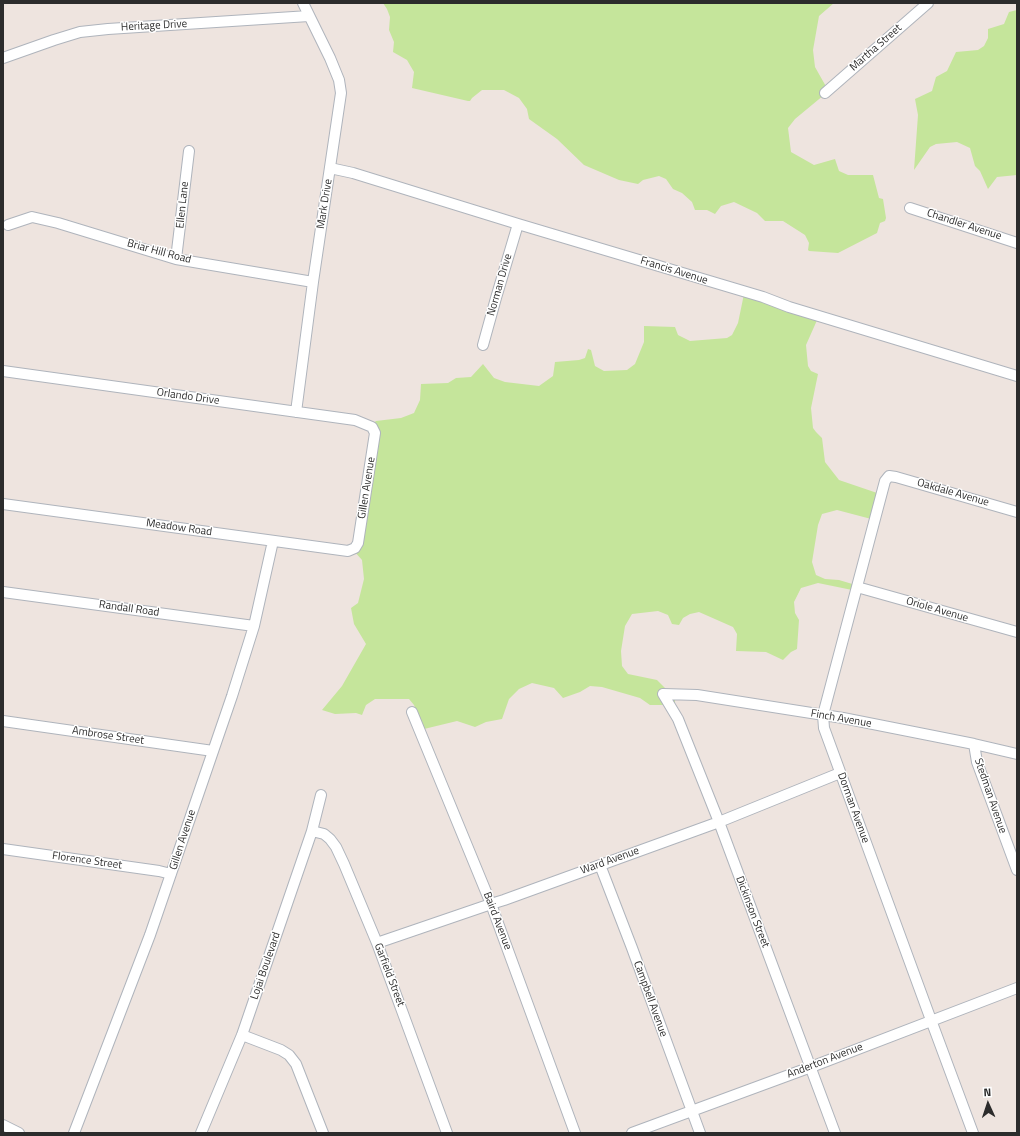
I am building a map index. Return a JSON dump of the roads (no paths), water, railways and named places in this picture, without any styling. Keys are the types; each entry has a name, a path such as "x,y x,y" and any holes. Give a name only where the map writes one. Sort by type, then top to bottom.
{"street":[{"name":"Mark Drive","path":"296,412 313,282 341,93 339,80 330,58 303,3"},
{"name":"Martha Street","path":"825,93 928,3"},
{"name":"Heritage Drive","path":"3,58 80,32 309,16"},
{"name":"Ellen Lane","path":"176,259 189,152"},
{"name":"Francis Avenue","path":"330,168 353,173 763,297 789,307 1017,376"},
{"name":"Chandler Avenue","path":"910,208 1017,243"},
{"name":"Briar Hill Road","path":"8,225 32,217 58,223 176,259 313,282"},
{"name":"Norman Drive","path":"483,345 518,224"},
{"name":"Orlando Drive","path":"3,371 355,420 372,427"},
{"name":"Gillen Avenue","path":"355,548 358,543 373,449 375,434 372,427"},
{"name":"Oakdale Avenue","path":"889,476 1017,512"},
{"name":"Dorman Avenue","path":"889,476 886,481 823,715 824,728 973,1133"},
{"name":"Meadow Road","path":"3,504 348,551 355,548"},
{"name":"Gillen Avenue","path":"74,1133 150,935 213,751 254,626 272,541"},
{"name":"Oriole Avenue","path":"857,587 1017,632"},
{"name":"Randall Road","path":"3,592 254,626"},
{"name":"Finch Avenue","path":"663,694 697,695 843,718 1017,754"},
{"name":"Dickinson Street","path":"663,694 678,719 835,1133"},
{"name":"Baird Avenue","path":"412,712 491,904 575,1133"},
{"name":"Ambrose Street","path":"3,721 213,751"},
{"name":"Stedman Avenue","path":"974,744 977,762 1017,870"},
{"name":"Ward Avenue","path":"377,943 504,900 718,822 840,773"},
{"name":"Lojai Boulevard","path":"201,1133 242,1035 312,831 321,795"},
{"name":"Garfield Street","path":"312,831 324,834 330,839 336,847 344,864 377,943 447,1133"},
{"name":"Florence Street","path":"3,849 159,871 171,874"},
{"name":"Campbell Avenue","path":"600,865 700,1133"},
{"name":"Anderton Avenue","path":"632,1133 1017,988"},
{"path":"242,1035 289,1055 296,1064 323,1133"},
{"path":"3,1125 19,1133"}]}
